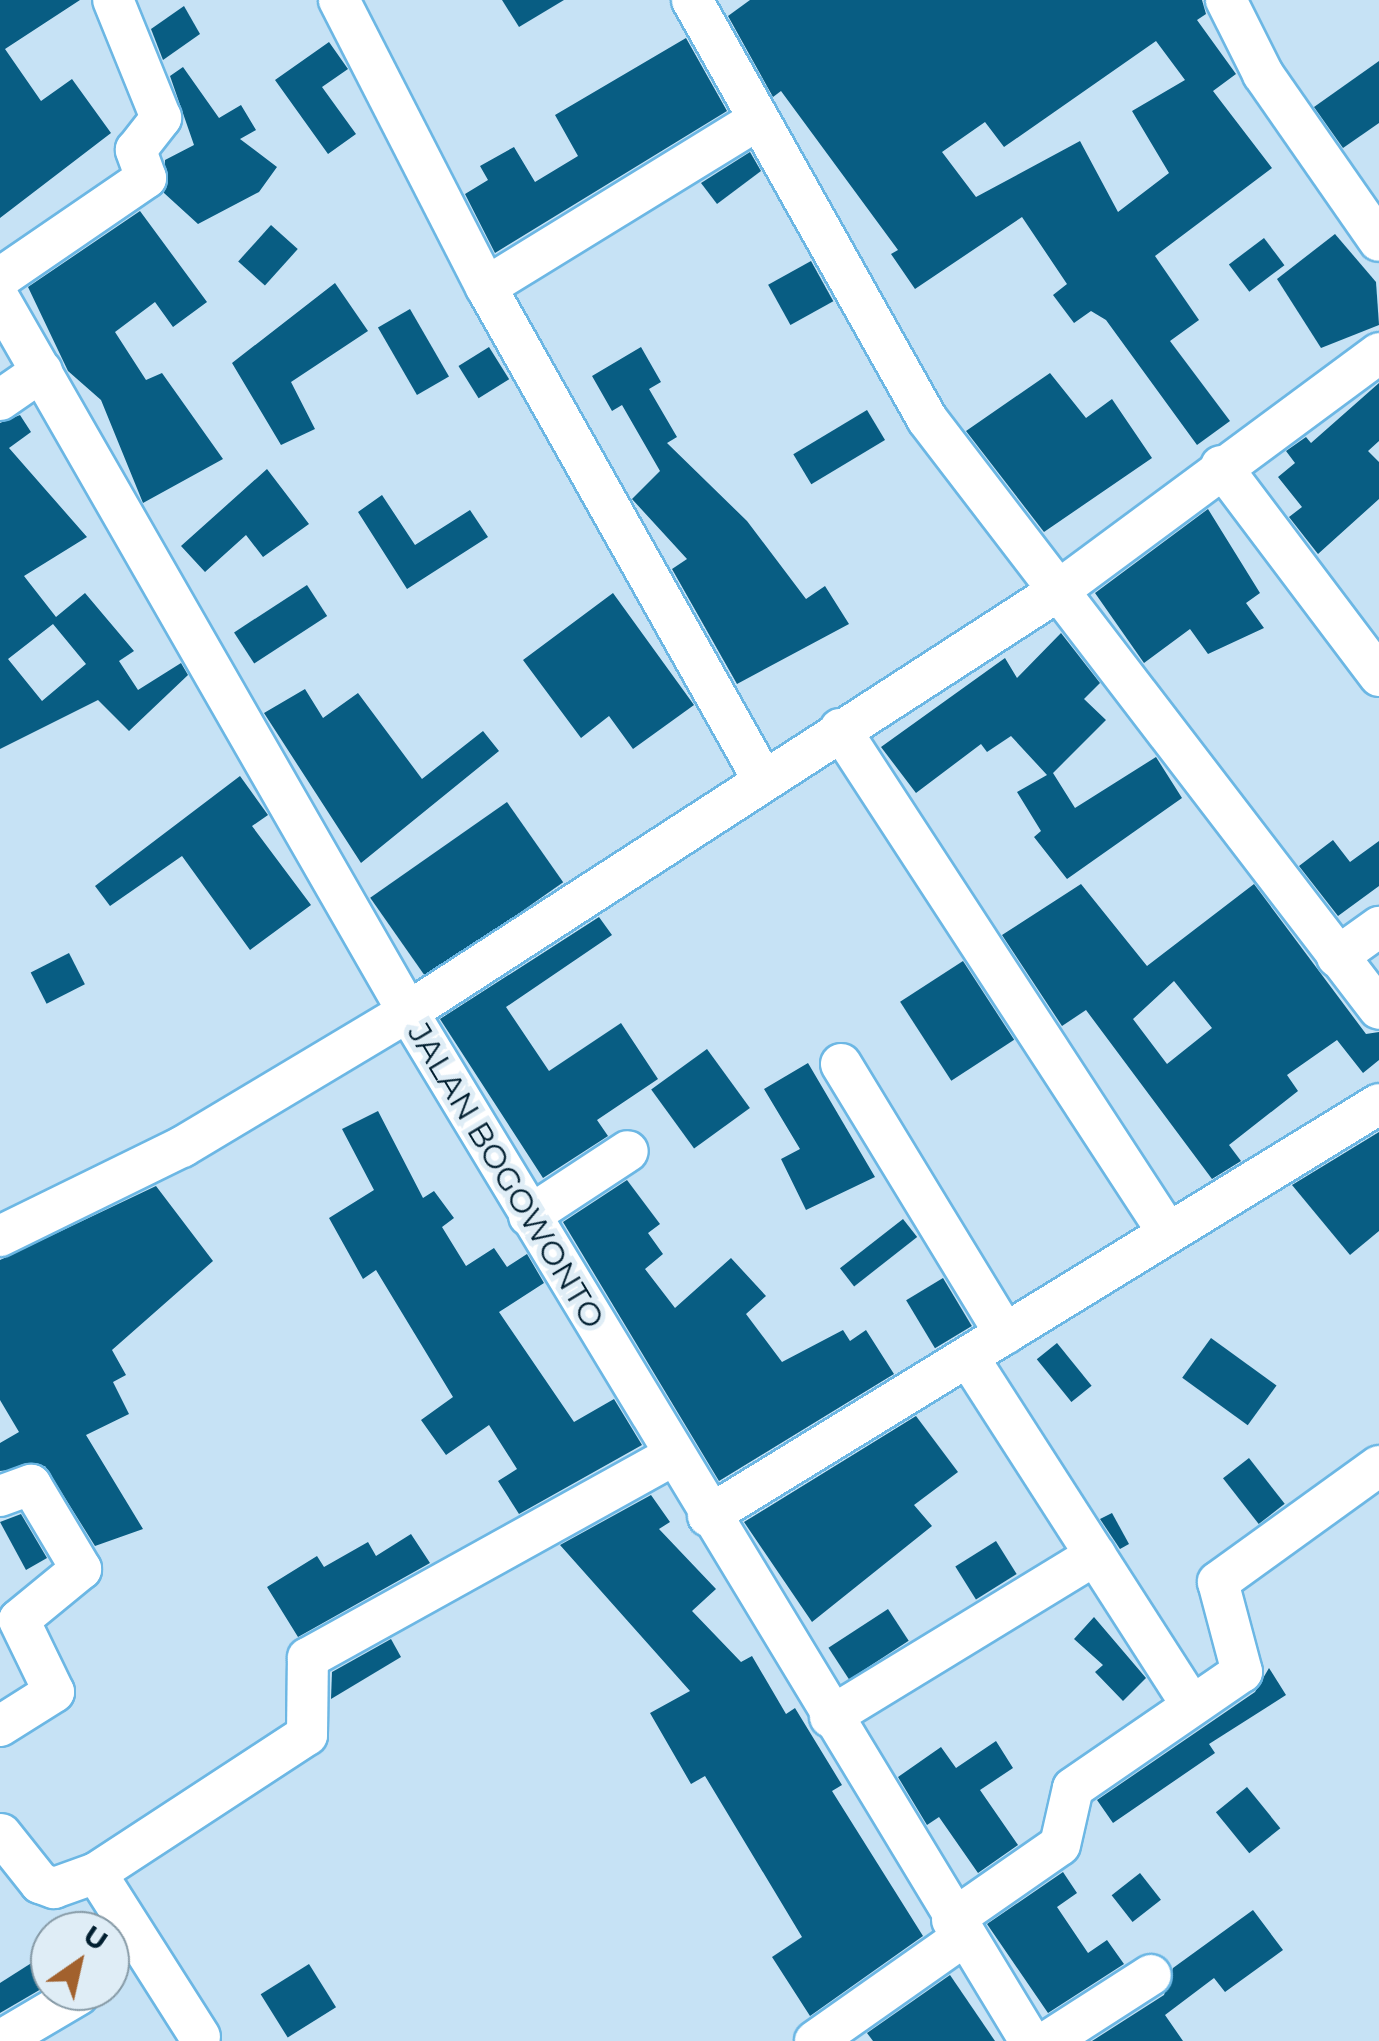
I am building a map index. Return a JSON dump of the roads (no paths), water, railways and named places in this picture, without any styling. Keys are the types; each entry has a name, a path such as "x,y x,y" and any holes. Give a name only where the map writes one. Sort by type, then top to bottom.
{"street":[{"path":"0,278 146,178 136,150 161,118 113,0"},
{"path":"339,0 486,286 762,778"},
{"path":"692,0 756,121 927,419 1055,592 1379,1009"},
{"path":"1226,0 1263,74 1379,242"},
{"path":"486,286 756,121"},
{"name":"JALAN BOGOWONTO","path":"0,300 408,1012 708,1516 1030,2041"},
{"path":"0,1236 182,1147 408,1012 762,778 1055,592 1222,466 1376,361"},
{"path":"0,400 42,371"},
{"path":"1222,466 1379,676"},
{"path":"840,729 1168,1234"},
{"path":"1337,957 1379,927"},
{"path":"841,1064 1004,1334"},
{"path":"708,1516 970,1360 1004,1334 1379,1104"},
{"path":"529,1216 628,1151"},
{"path":"970,1360 1191,1704"},
{"path":"0,1833 40,1883 54,1888 96,1873 307,1735 312,1706 302,1667 316,1654 672,1456"},
{"path":"815,2041 1060,1846 1073,1788 1242,1672 1218,1582 1379,1466"},
{"path":"0,1496 32,1485 80,1569 19,1620 54,1692 0,1726"},
{"path":"830,1717 1095,1555"},
{"path":"96,1873 200,2038"},
{"path":"1048,2041 1151,1975"},
{"path":"0,2041 51,2011"}]}
